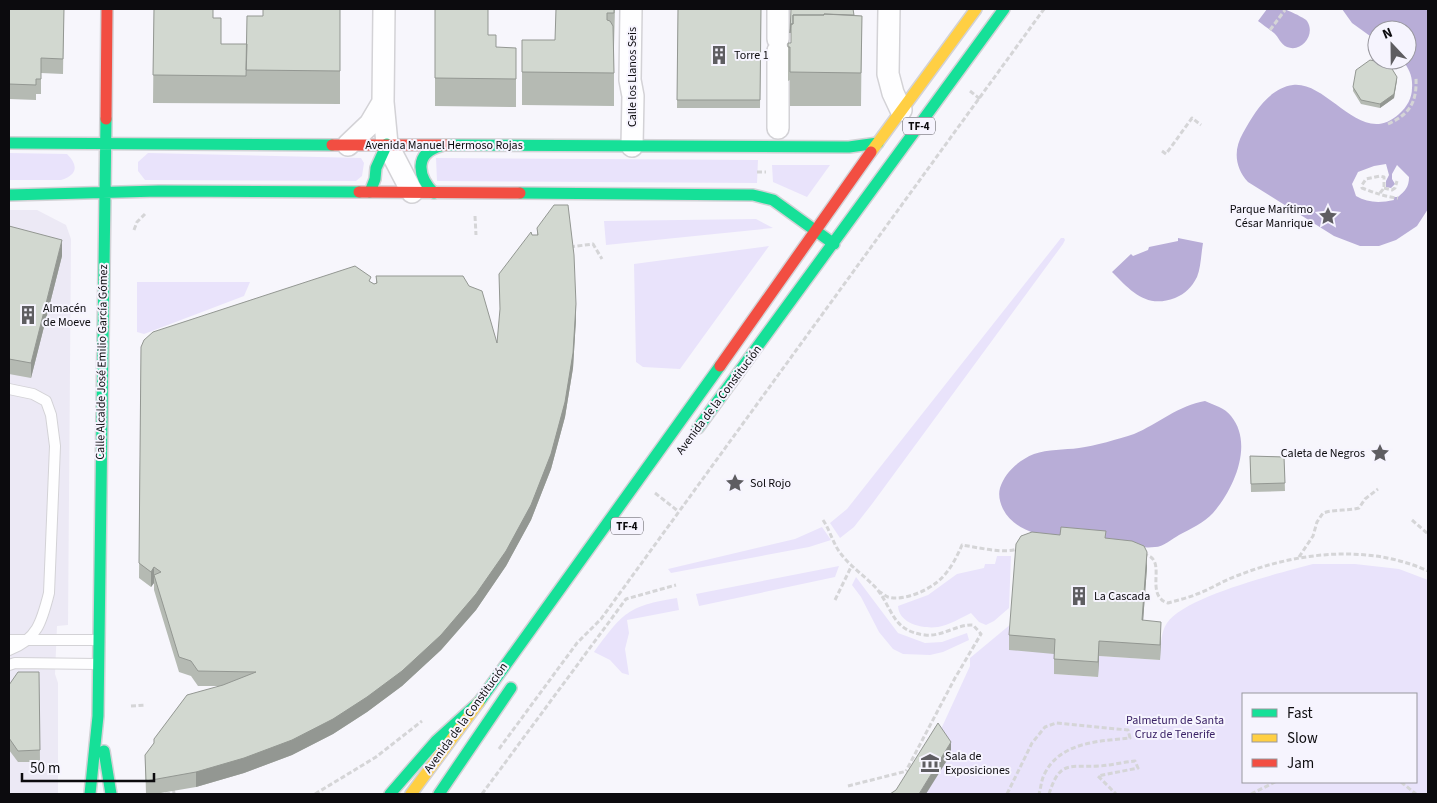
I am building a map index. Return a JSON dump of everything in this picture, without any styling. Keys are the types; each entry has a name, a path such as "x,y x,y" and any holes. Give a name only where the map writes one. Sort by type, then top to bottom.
{"main road":[{"name":"Calle Alcalde José Emilio García Gómez","path":"90,794 98,716 105,193 100,168 106,143 107,9"},
{"name":"Avenida de la Constitución","path":"411,794 639,480 901,110 976,9"},
{"name":"Avenida de la Constitución","path":"693,435 1004,9"},
{"name":"Avenida Manuel Hermoso Rojas","path":"9,143 849,147 878,143"},
{"path":"370,192 375,179 376,168 387,144"},
{"path":"434,192 424,183 421,174 422,161 429,150 441,146"},
{"path":"9,185 56,186 74,182"},
{"path":"9,194 159,191 753,195 773,200 834,244"},
{"name":"Avenida de la Constitución","path":"439,794 516,682"},
{"path":"390,794 436,740 478,702"},
{"name":"Calle Alcalde José Emilio García Gómez","path":"98,716 111,794"}],"street":[{"path":"384,9 383,102 387,144 412,192"},
{"name":"Calle los Llanos Seis","path":"631,9 630,80 633,96 632,146"},
{"path":"778,9 778,128"},
{"path":"889,9 888,74 893,93 901,110"},
{"path":"348,145 370,124 383,102"}],"lane":[{"path":"9,389 33,394 46,401 51,415 55,446 49,594 43,616 30,640 9,650"},
{"path":"9,640 98,640"},
{"path":"11,665 98,664"}],"path":[{"path":"494,755 577,643 601,619 1044,9"},
{"path":"1270,30 1285,10"},
{"path":"1388,124 1400,119 1410,109 1417,92 1416,78"},
{"path":"1162,151 1166,154 1192,118 1201,125"},
{"path":"766,166 766,178"},
{"path":"1380,193 1384,188 1384,177 1366,179 1362,184 1362,188 1374,193 1398,198"},
{"path":"1384,188 1392,190 1395,188 1397,181"},
{"path":"474,210 476,234"},
{"path":"566,241 568,253"},
{"path":"567,248 593,244 602,259"},
{"path":"1299,558 1313,536 1316,522 1322,513 1332,510 1359,508 1365,499 1378,489"},
{"path":"823,520 841,554 878,590 888,597 903,597 936,584 957,557 962,545 1001,551 1015,550 1024,543"},
{"path":"1412,520 1428,534"},
{"path":"1138,554 1153,558 1156,563 1157,592 1160,599 1168,603 1198,594 1239,575 1299,558 1347,554 1385,557 1428,571"},
{"path":"835,600 852,565"},
{"path":"482,794 626,599 676,585"},
{"path":"878,590 897,622 909,631 926,635 946,632 967,624 973,625 981,634 906,771"},
{"path":"131,706 146,705"},
{"path":"315,794 376,757 427,717"},
{"path":"1007,794 1032,743 1045,727 1056,722 1128,730 1130,738 1074,747 1056,757 1044,775 1039,794"},
{"path":"1049,794 1052,783 1063,769 1076,765 1100,766 1135,761 1138,768 1098,776 1116,794"},
{"path":"848,786 906,771 915,771"},
{"path":"165,794 174,793 173,783"},
{"path":"1251,794 1273,783"},
{"path":"1402,783 1416,794"}],"shaded area":[{"path":"1267,9 1285,9 1306,20 1310,31 1309,37 1298,47 1285,46 1274,33 1258,21"},
{"path":"1342,9 1428,9 1428,209 1417,226 1396,240 1379,246 1360,246 1334,236 1248,182 1240,171 1237,159 1240,139 1252,117 1270,96 1284,87 1293,85 1306,87 1319,93 1358,119 1371,124 1385,123 1399,114 1410,99 1412,92 1412,80 1409,70 1417,70 1417,20 1367,20 1367,34 1352,23","holes":["1386,164 1389,175 1386,187 1391,188 1395,184 1392,174 1397,165 1409,177 1408,184 1403,193 1398,197 1393,197 1394,200 1384,202 1374,202 1356,196 1352,184 1358,172"]},
{"path":"9,210 37,210 66,225 71,239 68,625 57,626 55,674 58,683 58,794 9,794"},
{"path":"1178,238 1203,243 1197,277 1188,290 1179,296 1165,301 1147,300 1126,286 1112,272 1131,254 1133,256 1148,250 1149,247 1178,241"},
{"path":"1205,401 1226,411 1238,427 1241,453 1238,466 1228,492 1213,513 1201,523 1164,544 1158,547 1144,547 1049,537 1022,528 1011,520 1003,509 999,493 1002,482 1013,467 1028,457 1045,451 1092,446 1128,436 1143,430 1186,406"}],"green space":[{"path":"9,153 67,154 75,166 70,176 61,180 9,180"},
{"path":"148,153 361,158 364,163 362,176 356,181 145,180 138,171 138,162"},
{"path":"436,158 758,160 757,183 437,181"},
{"path":"772,165 830,165 807,197 773,182"},
{"path":"756,219 773,228 606,245 604,221"},
{"path":"1061,238 1065,240 1063,244 872,504 854,527 840,538 830,523 847,509"},
{"path":"769,246 680,369 643,367 636,362 634,264"},
{"path":"137,282 250,282 244,296 144,334 137,332"},
{"path":"822,527 831,540 809,547 671,573 668,569 795,539"},
{"path":"997,556 1011,556 1009,608 994,621 986,625 979,622 971,613 942,626 926,627 907,621 899,612 898,606 928,595 957,574 984,568 985,564 995,564"},
{"name":"Palmetum de Santa Cruz de Tenerife","path":"1313,564 1355,564 1399,569 1428,580 1428,794 901,794 942,727 970,666 970,658 1011,624 1055,654 1054,674 1098,677 1099,656 1160,660 1162,636 1165,627 1177,613 1212,595"},
{"path":"839,566 835,577 699,606 696,594"},
{"path":"856,577 898,633 925,643 942,642 967,633 969,640 943,652 930,655 903,654 893,649 879,632 861,597 852,585"},
{"path":"677,598 679,610 627,620 629,633 625,649 629,675 622,673 610,660 594,652 612,628 628,613 647,604"}],"building":[{"path":"9,9 64,9 63,59 41,58 41,79 36,79 36,85 9,84"},
{"path":"154,9 213,9 213,18 221,18 221,44 247,44 246,76 153,75"},
{"path":"263,9 340,9 340,71 246,70 247,16 263,16"},
{"path":"435,9 488,9 488,35 496,35 496,47 516,48 516,79 435,78"},
{"path":"556,9 614,9 614,13 607,13 607,20 613,26 614,73 522,72 522,40 555,40"},
{"name":"Torre 1","path":"678,9 761,9 760,100 677,100"},
{"path":"791,9 853,9 854,15 793,15 790,33"},
{"path":"793,15 862,16 861,73 790,72 790,47 788,47 788,43 791,43"},
{"path":"1367,62 1367,70 1393,70 1397,77 1394,94 1380,104 1361,100 1353,87 1356,70"},
{"path":"554,205 568,205 574,255 576,304 573,353 565,402 551,454 531,505 506,551 476,594 441,635 402,671 333,719 292,740 244,758 196,772 146,781 145,755 154,743 154,739 187,695 223,685 256,672 198,671 191,661 179,657 154,575 161,572 154,567 151,572 139,563 141,347 144,340 153,332 355,266 371,277 369,281 374,284 377,283 376,276 463,276 469,286 482,291 497,343 500,309 499,274 531,232 532,235 538,235 537,228"},
{"name":"Almacén de Moeve","path":"9,226 62,240 31,363 9,359"},
{"path":"1250,456 1284,457 1285,483 1251,484"},
{"name":"La Cascada","path":"1061,527 1106,531 1105,538 1132,541 1144,546 1147,552 1142,620 1161,622 1160,645 1099,641 1098,662 1054,659 1055,639 1009,635 1016,544 1021,536 1032,532 1060,535"},
{"path":"18,672 39,672 40,750 18,751 9,738 9,685"},
{"path":"938,723 951,742 919,794 890,794 896,790"}],"traffic: fast":[{"path":"698,428 1004,9"},
{"path":"90,794 98,716 106,119"},
{"path":"9,143 332,145"},
{"path":"447,145 849,147 878,143"},
{"path":"370,192 375,179 376,168 387,144"},
{"path":"434,193 424,179 421,166 422,159 432,149 441,146"},
{"path":"9,195 159,191 359,192"},
{"path":"520,193 753,195 773,200 834,244"},
{"path":"390,794 436,741 479,702 720,366"},
{"path":"439,794 511,688"},
{"path":"104,751 111,794"}],"traffic: slow":[{"path":"871,152 976,9"},
{"path":"411,794 479,702"}],"traffic: jam":[{"path":"106,119 107,9"},
{"path":"332,145 447,145"},
{"path":"720,366 871,152"},
{"path":"359,192 520,193"}],"place":[{"name":"Torre 1","path":"719,55"},
{"name":"Parque Marítimo César Manrique","path":"1328,216"},
{"name":"Almacén de Moeve","path":"28,315"},
{"name":"Caleta de Negros","path":"1380,453"},
{"name":"Sol Rojo","path":"735,483"},
{"name":"La Cascada","path":"1079,596"},
{"name":"Sala de Exposiciones","path":"930,763"}]}
